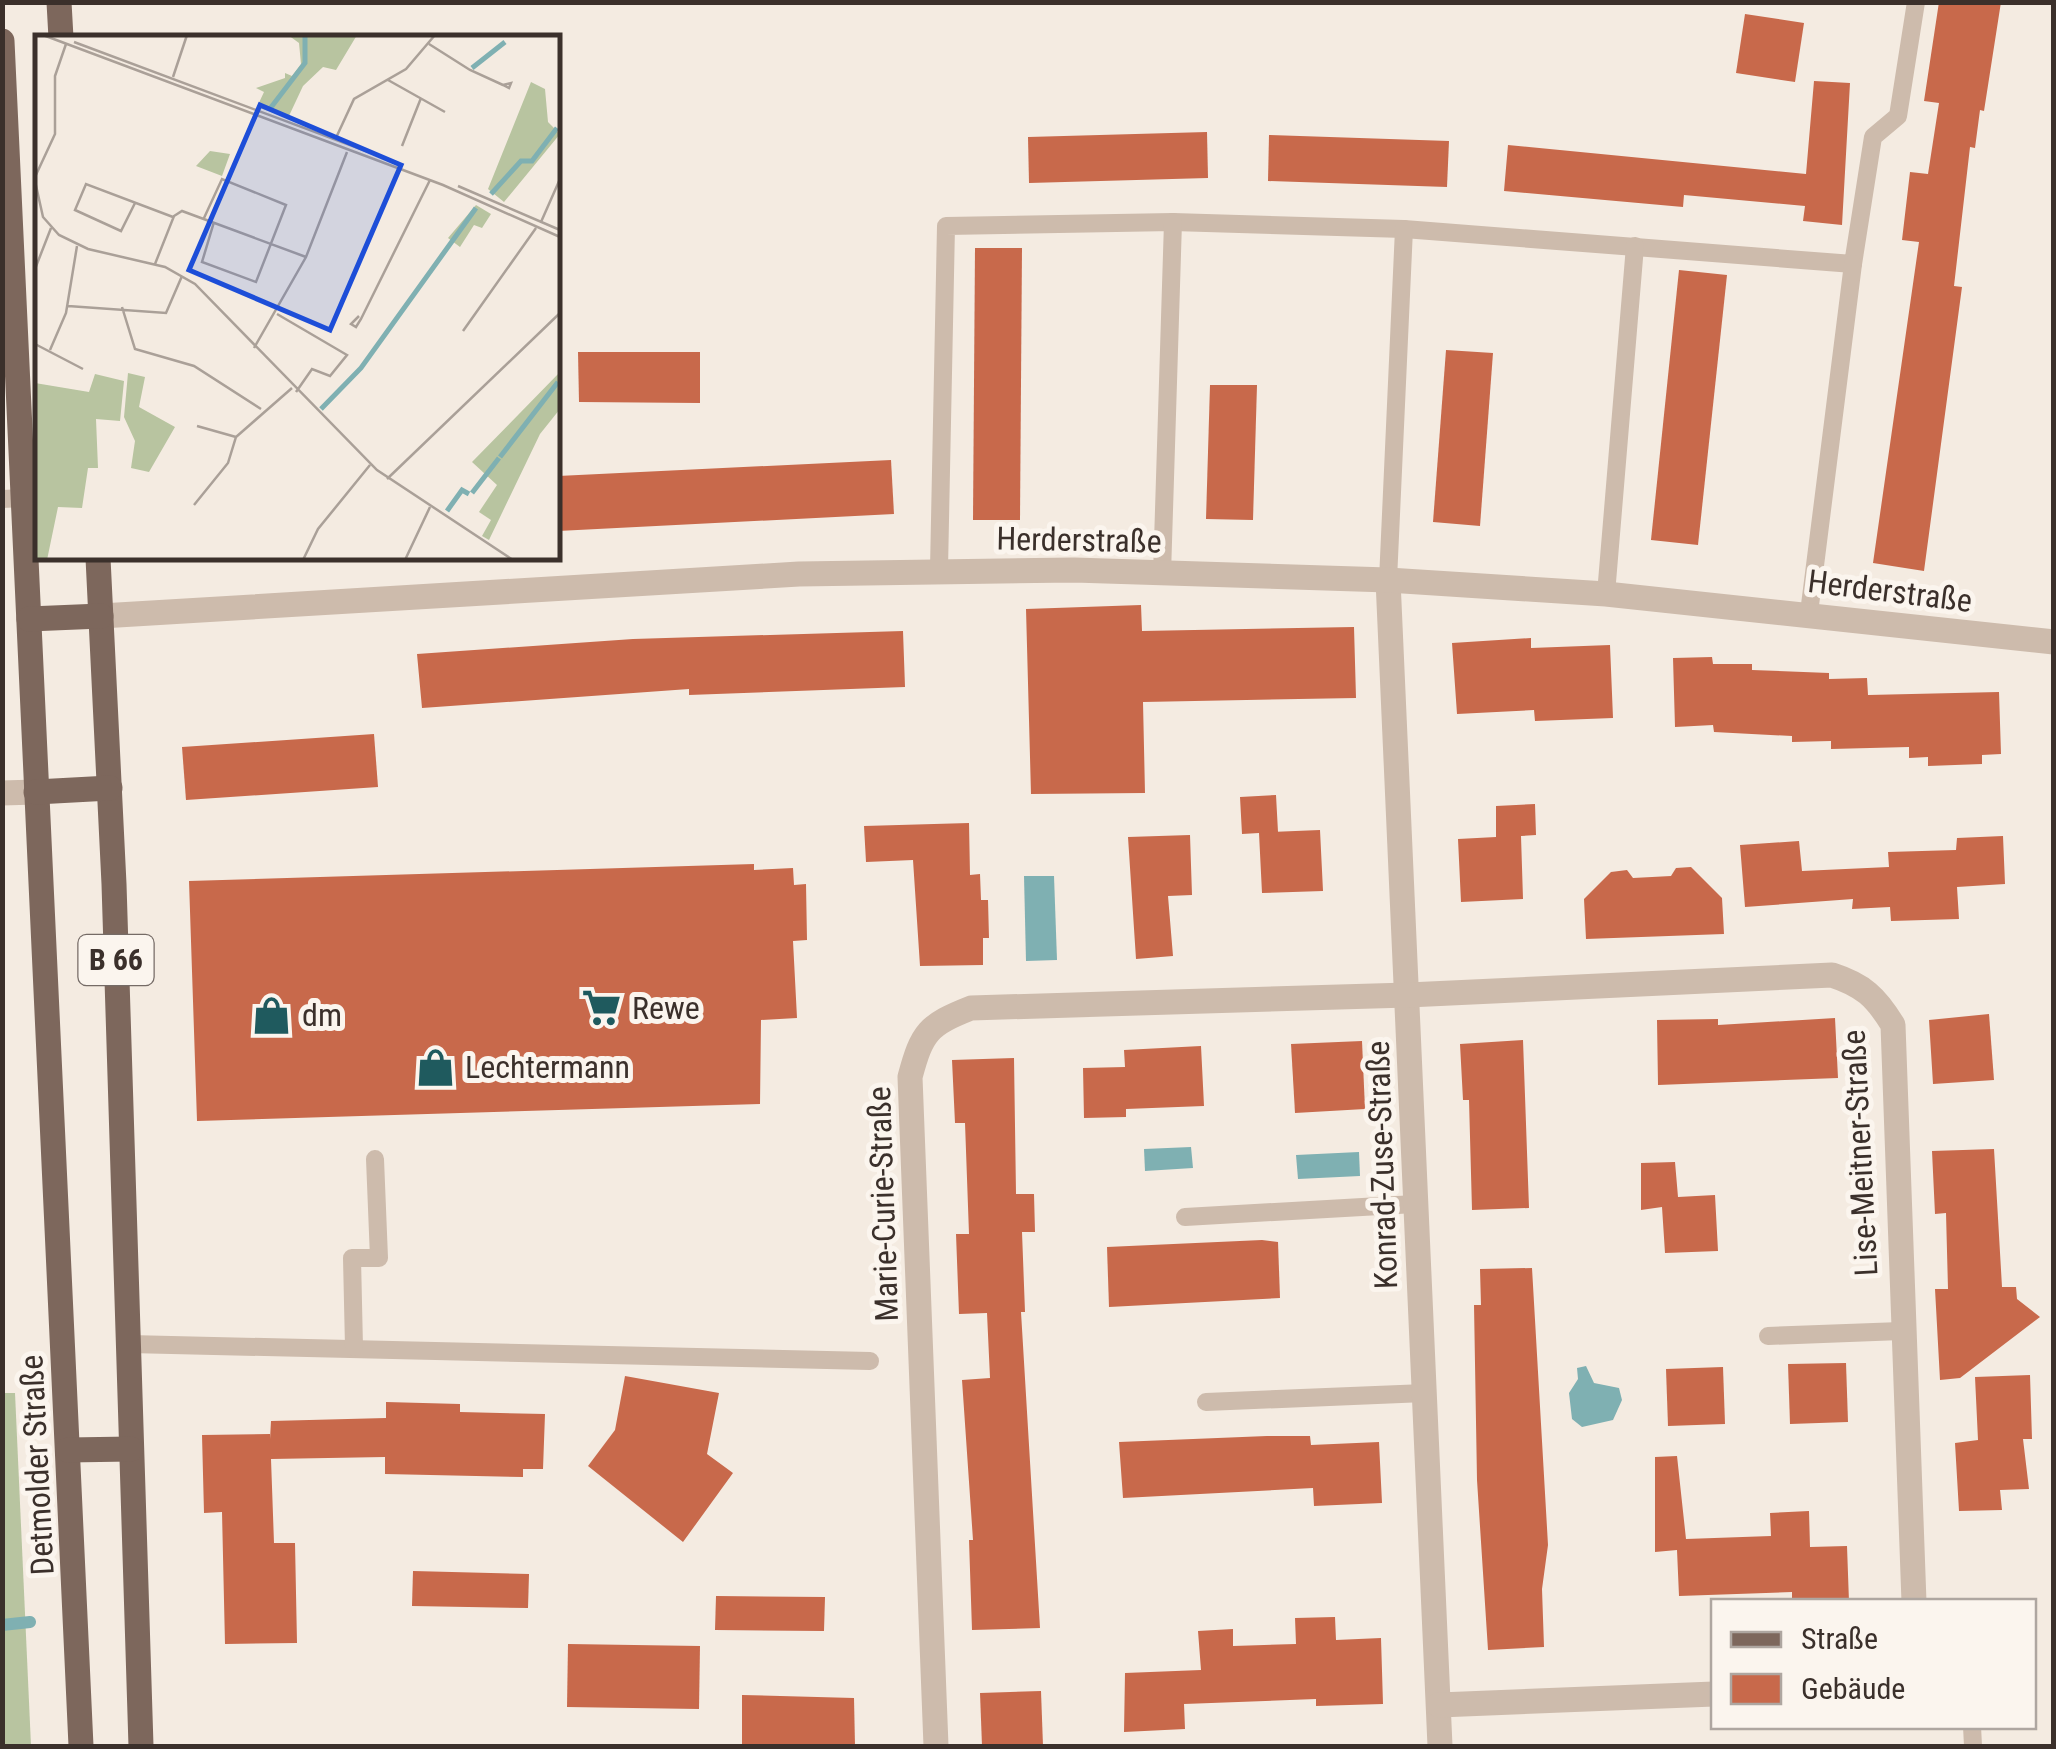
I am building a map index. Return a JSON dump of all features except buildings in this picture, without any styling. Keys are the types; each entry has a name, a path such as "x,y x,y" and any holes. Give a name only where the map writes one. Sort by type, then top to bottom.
{"main road":[{"path":"58,2 61,35"},
{"name":"Detmolder Straße","path":"2,41 13,498 28,619 82,1746"},
{"name":"B 66","path":"98,560 110,788 141,1746"},
{"path":"28,619 101,616"},
{"path":"36,792 110,788"},
{"path":"68,1450 131,1449"}],"street":[{"name":"Herderstraße","path":"101,616 938,569 1388,580 1606,594 2054,642"},
{"name":"Konrad-Zuse-Straße","path":"1388,580 1440,1746"},
{"path":"2,793 36,792"},
{"name":"Lise-Meitner-Straße","path":"1408,995 1832,974 1856,982 1876,997 1892,1024 1914,1599"},
{"name":"Marie-Curie-Straße","path":"936,1746 910,1076 921,1038 940,1020 971,1008 1408,995"},
{"path":"1439,1705 1711,1694"}],"lane":[{"path":"1809,614 1853,264 1873,138 1898,116 1916,2"},
{"path":"938,569 946,226 1173,222 1404,229 1853,264"},
{"path":"1162,574 1173,222"},
{"path":"1388,580 1404,229"},
{"path":"1606,594 1635,246"},
{"path":"354,1347 352,1258 379,1258 376,1159"},
{"path":"1184,1217 1416,1204"},
{"path":"1768,1336 1901,1331"},
{"path":"129,1344 870,1361"},
{"path":"1206,1402 1425,1393"}],"green space":[{"path":"3,1393 15,1393 31,1746 3,1746"}],"water":[{"path":"1024,876 1054,876 1057,960 1026,961"},
{"path":"1191,1147 1193,1168 1145,1171 1144,1149"},
{"path":"1359,1152 1360,1176 1298,1179 1296,1155"},
{"path":"1586,1366 1594,1383 1619,1388 1622,1400 1613,1420 1582,1427 1572,1419 1569,1393 1578,1379 1577,1368"}],"waterway":[{"path":"2,1625 30,1622"}],"place":[{"name":"Rewe","path":"602,1008"},
{"name":"dm","path":"272,1015"},
{"name":"Lechtermann","path":"435,1067"}]}
